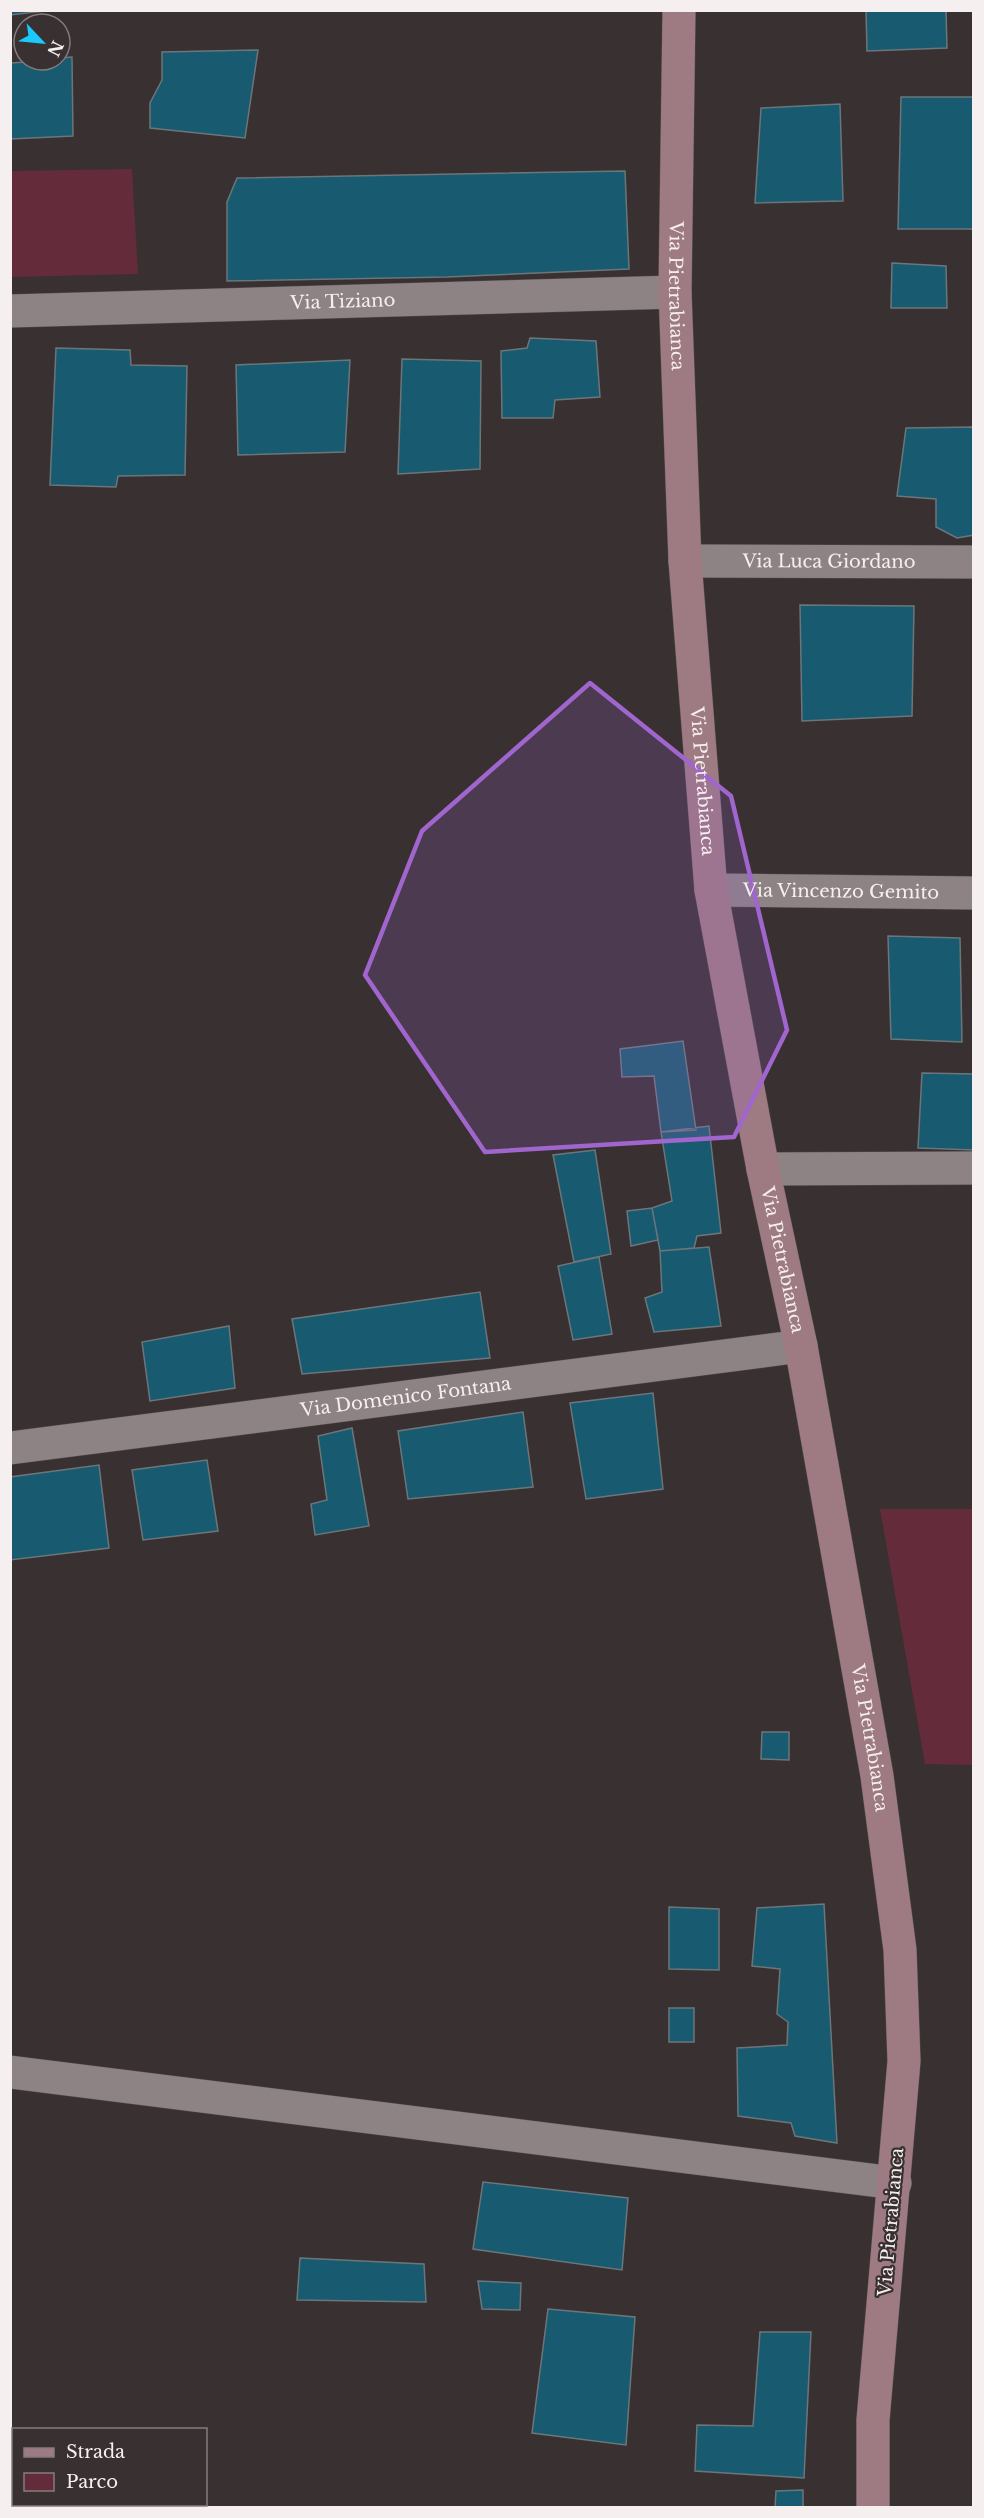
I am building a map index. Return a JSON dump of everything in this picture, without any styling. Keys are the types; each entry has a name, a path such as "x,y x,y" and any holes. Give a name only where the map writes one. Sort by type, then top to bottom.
{"main road":[{"name":"Via Pietrabianca","path":"679,10 675,292 685,561 711,890 763,1168 801,1346 877,1776 900,1950 903,2061 895,2182 873,2420 873,2508"}],"street":[{"name":"Via Tiziano","path":"10,311 675,292"},
{"name":"Via Luca Giordano","path":"685,561 974,562"},
{"name":"Via Vincenzo Gemito","path":"711,890 974,892"},
{"path":"763,1168 974,1168"},
{"name":"Via Domenico Fontana","path":"10,1448 801,1346"},
{"path":"10,2072 895,2182"}],"highlighted area":[{"path":"590,683 731,796 787,1030 734,1137 485,1152 365,975 422,831"}],"green space":[{"path":"132,169 138,274 11,277 11,171"},
{"path":"880,1509 973,1509 973,1765 925,1764"}],"building":[{"path":"10,10 54,10 12,12 10,15"},
{"path":"866,10 946,10 947,48 867,51"},
{"path":"258,50 245,138 150,128 150,103 162,80 162,52"},
{"path":"72,57 73,136 10,139 10,63 12,63 12,72 72,72"},
{"path":"901,97 974,97 974,229 898,229"},
{"path":"840,104 843,201 755,203 761,108"},
{"path":"625,171 629,269 447,277 227,281 227,202 237,178"},
{"path":"892,263 946,266 947,308 891,308"},
{"path":"530,338 596,341 600,397 555,400 553,418 502,418 501,351 527,348"},
{"path":"56,348 130,350 131,365 187,366 185,475 118,476 116,487 50,485"},
{"path":"402,359 481,361 480,469 398,474"},
{"path":"350,360 345,452 238,455 236,365"},
{"path":"974,427 974,535 957,538 936,527 936,499 897,496 906,428"},
{"path":"800,605 914,606 912,716 802,721"},
{"path":"888,936 960,938 962,1042 891,1039"},
{"path":"683,1041 696,1130 661,1132 654,1076 622,1077 620,1049"},
{"path":"922,1073 974,1074 974,1150 918,1148"},
{"path":"709,1126 721,1233 697,1236 694,1248 660,1251 652,1208 672,1201 661,1132"},
{"path":"595,1150 611,1254 574,1262 553,1155"},
{"path":"652,1208 658,1240 631,1246 627,1211"},
{"path":"709,1247 721,1326 654,1332 645,1298 662,1292 660,1251"},
{"path":"599,1257 612,1334 573,1340 558,1266"},
{"path":"480,1292 490,1358 302,1374 292,1319"},
{"path":"229,1326 235,1388 150,1401 142,1342"},
{"path":"653,1393 663,1489 586,1499 570,1403"},
{"path":"523,1412 533,1487 408,1499 398,1431"},
{"path":"352,1428 369,1526 315,1535 311,1504 327,1500 318,1436"},
{"path":"207,1460 218,1531 143,1540 132,1470"},
{"path":"99,1465 109,1548 10,1560 10,1477"},
{"path":"762,1732 789,1732 789,1760 761,1759"},
{"path":"824,1904 837,2143 795,2136 791,2123 738,2116 737,2048 787,2045 788,2022 777,2014 780,1969 752,1966 757,1908"},
{"path":"669,1907 719,1909 719,1970 669,1969"},
{"path":"669,2008 694,2008 694,2042 669,2042"},
{"path":"483,2182 628,2198 622,2270 473,2249"},
{"path":"300,2258 424,2264 426,2302 297,2300"},
{"path":"478,2281 521,2283 520,2310 482,2309"},
{"path":"548,2309 635,2317 626,2445 532,2433"},
{"path":"760,2332 811,2332 804,2478 695,2471 697,2425 753,2426"},
{"path":"803,2490 803,2508 775,2508 776,2491"}]}
